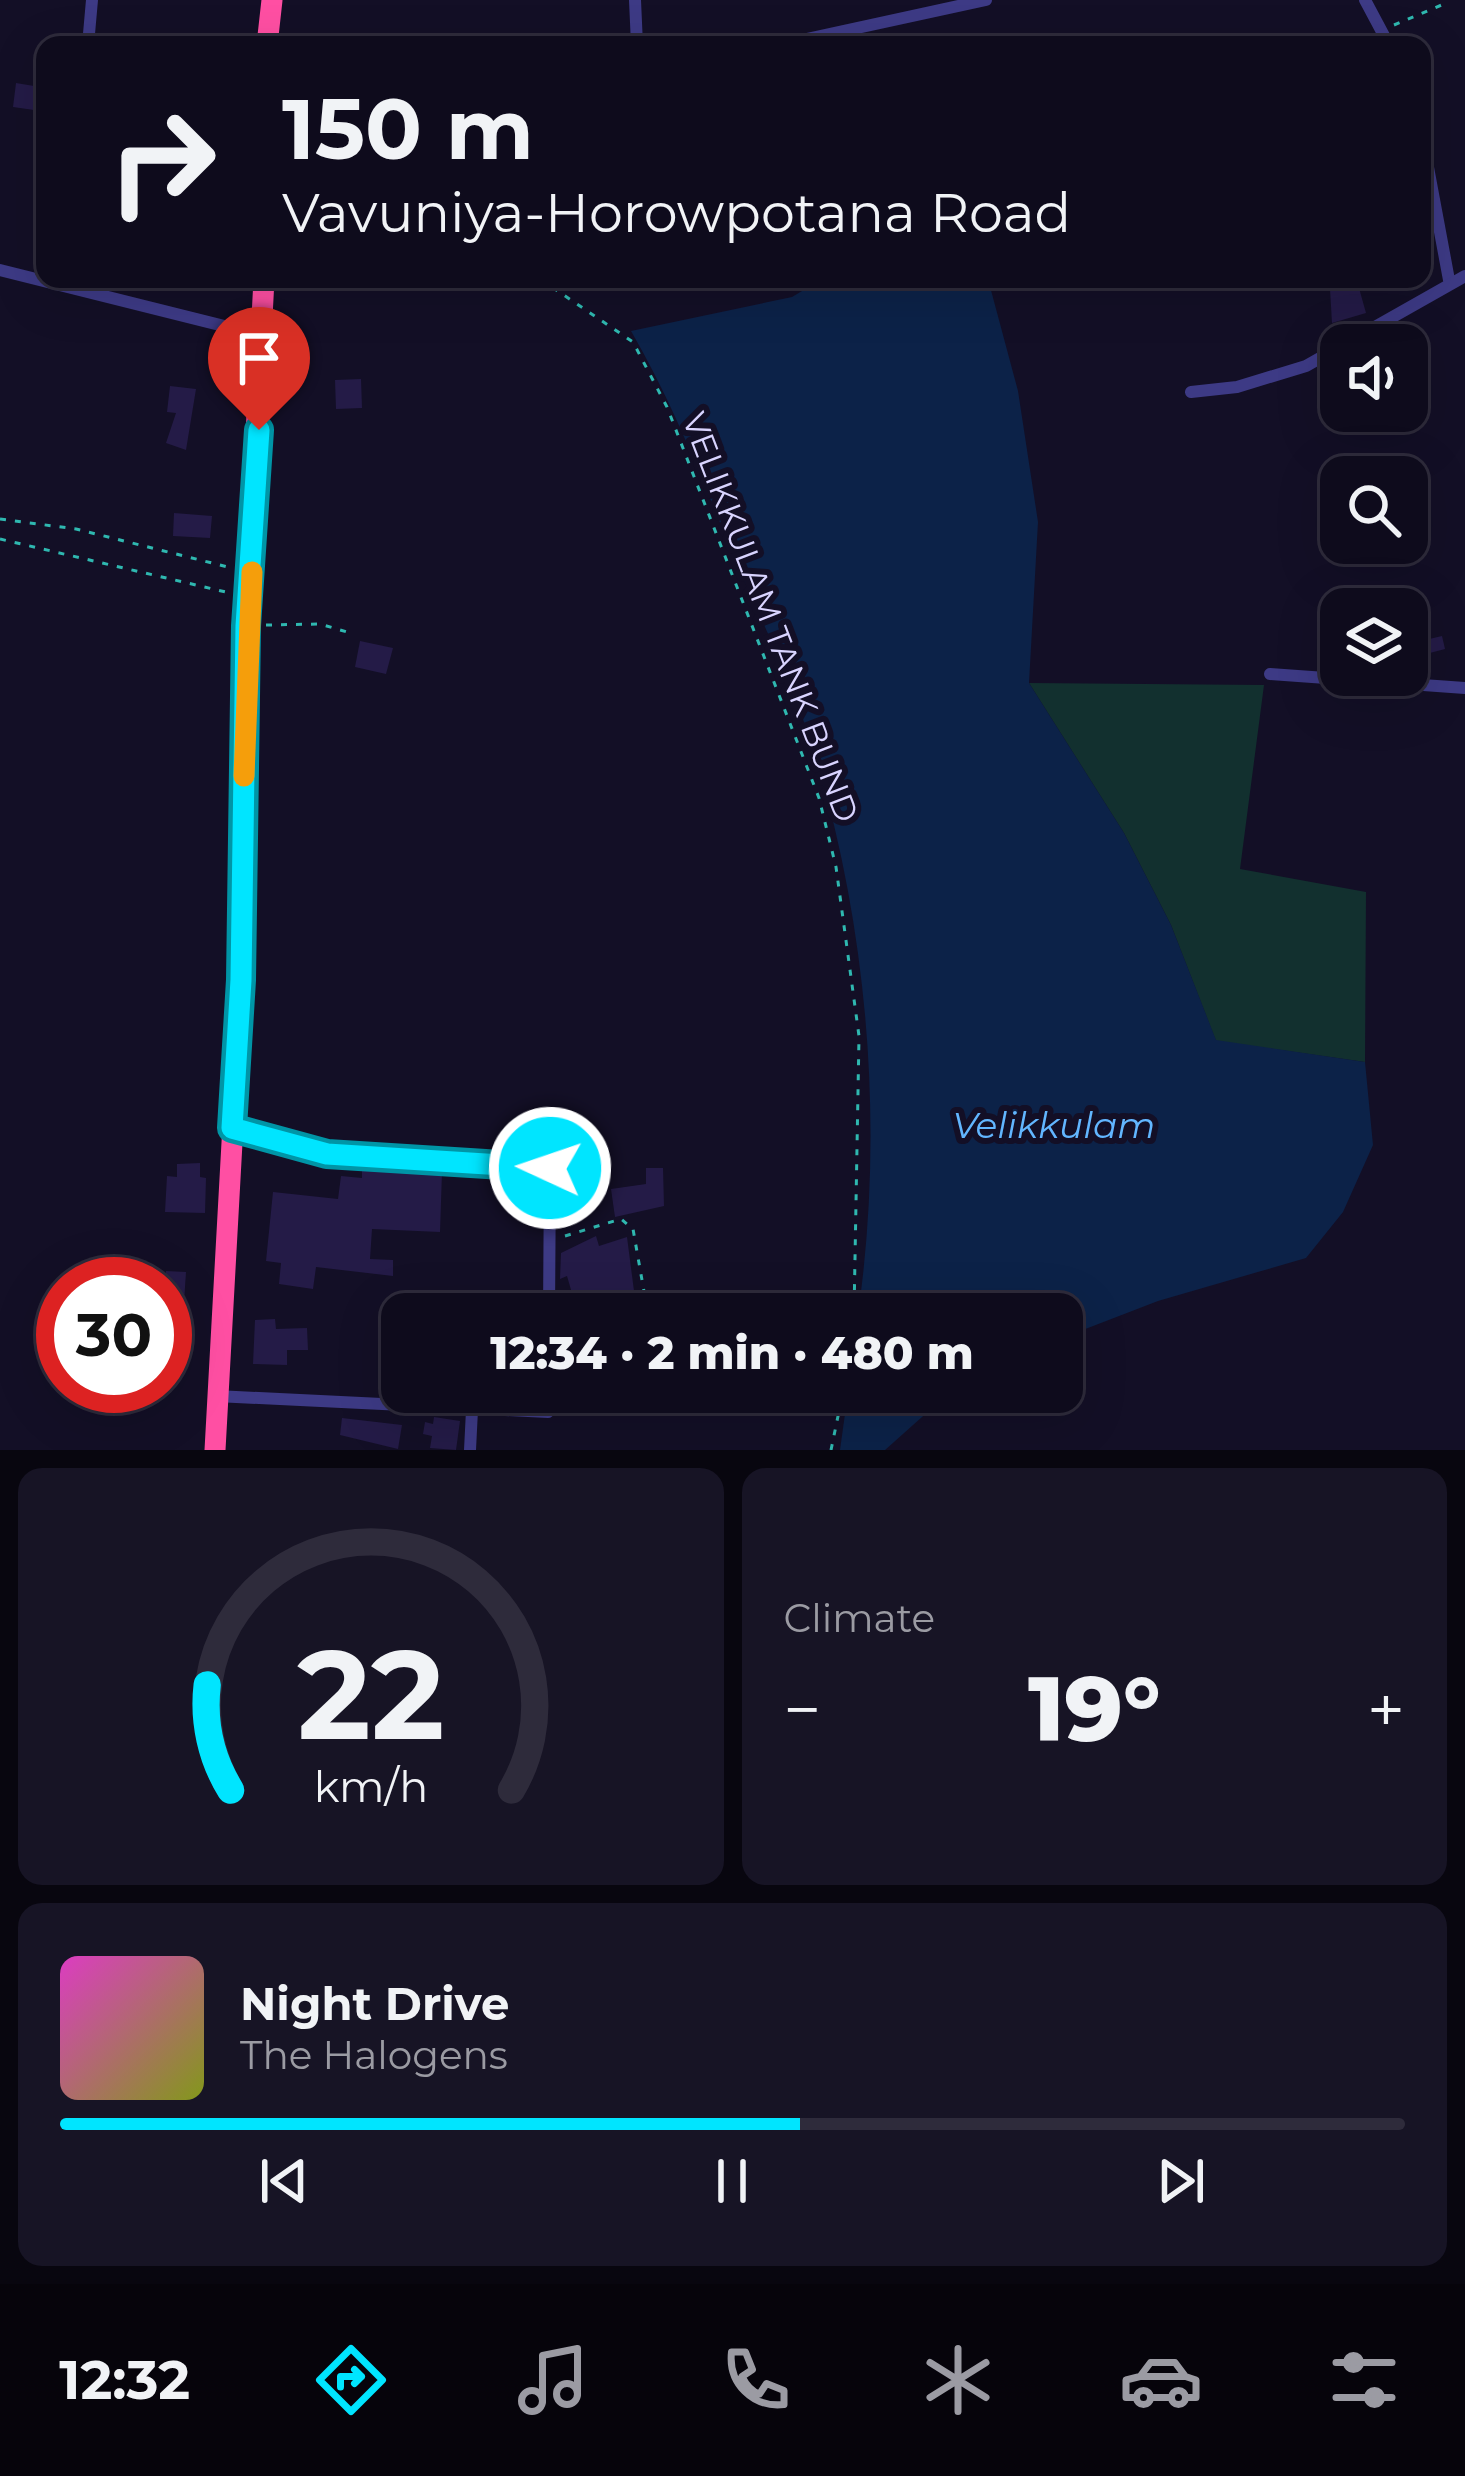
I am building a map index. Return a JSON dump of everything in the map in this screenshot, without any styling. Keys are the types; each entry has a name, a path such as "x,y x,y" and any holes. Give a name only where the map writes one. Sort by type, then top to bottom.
{"highway":[{"path":"268,36 272,0"},
{"path":"215,1450 241,980 246,626 264,288"}],"street":[{"path":"89,36 92,0"},
{"path":"635,0 637,36"},
{"path":"820,36 986,0"},
{"path":"1365,0 1384,36"},
{"path":"1431,183 1449,280"},
{"path":"0,269 36,276"},
{"path":"1191,392 1237,387 1306,366 1449,280 1465,276"},
{"path":"86,288 264,336"},
{"path":"1270,674 1465,688"},
{"path":"232,1128 327,1154 550,1168 550,1293"},
{"path":"216,1396 381,1405"},
{"path":"470,1450 472,1413"}],"path":[{"path":"1381,29 1444,4"},
{"name":"VELIKKULAM TANK BUND","path":"553,288 633,342 667,407 819,798 836,867 859,1036 854,1293"},
{"path":"0,519 76,529 252,571"},
{"path":"0,539 249,597"},
{"path":"246,626 320,624 347,632"},
{"path":"550,1276 554,1248 566,1234 621,1220 633,1229 645,1293"},
{"path":"831,1450 839,1413"}],"green space":[{"path":"1029,683 1264,685 1240,869 1366,892 1365,1062 1216,1041 1171,925 1124,833"}],"water":[{"name":"Velikkulam","path":"807,288 990,288 1018,391 1038,522 1029,683 1124,833 1171,925 1216,1040 1365,1062 1373,1145 1343,1212 1306,1258 1158,1301 1083,1330 1083,1293 860,1293 870,1177 867,1037 860,968 835,831 790,684 686,441 631,331 792,297"},
{"path":"845,1413 926,1413 885,1450 840,1450"}],"building":[{"path":"36,75 36,110 13,107 16,83 34,86"},
{"path":"1359,288 1366,313 1332,323 1330,289"},
{"path":"361,379 362,408 336,409 335,380"},
{"path":"170,386 196,389 186,450 166,443 176,413 167,412"},
{"path":"174,513 212,516 210,538 173,536"},
{"path":"1442,636 1445,649 1428,653 1428,639"},
{"path":"360,641 393,648 386,674 355,667"},
{"path":"200,1163 200,1177 206,1178 205,1213 165,1212 167,1176 177,1177 177,1164"},
{"path":"646,1168 663,1168 664,1206 615,1217 611,1189 646,1184"},
{"path":"362,1169 442,1172 440,1232 372,1229 370,1259 393,1260 393,1276 316,1267 313,1289 279,1284 281,1263 266,1261 273,1192 338,1199 341,1176 362,1178"},
{"path":"596,1236 599,1246 627,1237 634,1293 572,1293 567,1276 560,1279 561,1253"},
{"path":"275,1319 276,1329 307,1328 308,1350 287,1350 287,1365 253,1364 255,1320"},
{"path":"434,1417 460,1421 456,1450 430,1448 432,1436 423,1434 425,1422 433,1424"},
{"path":"342,1418 402,1425 398,1449 340,1435"}],"slow traffic":[{"path":"244,776 246,626 252,572"}],"route":[{"path":"259,430 246,626 241,980 232,1128 327,1154 550,1168"}]}
